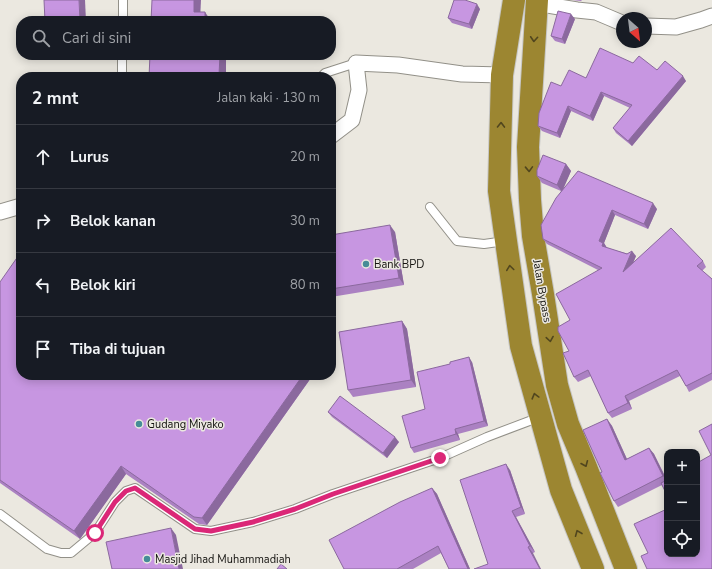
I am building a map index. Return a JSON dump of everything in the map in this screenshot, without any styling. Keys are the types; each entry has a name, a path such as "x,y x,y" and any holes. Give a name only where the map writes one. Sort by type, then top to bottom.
{"highway":[{"path":"510,1 502,75 499,192 521,346 561,490 592,569"},
{"name":"Jalan Bypass","path":"537,2 528,147 533,236 557,386 568,424 626,569"},
{"path":"506,241 533,236"}],"street":[{"path":"537,2 577,10 596,12 616,20"},
{"path":"652,26 676,27 712,16"},
{"path":"336,132 352,120 360,90 363,63 398,65 462,74 502,75"},
{"path":"0,212 16,207"}],"lane":[{"path":"123,0 123,16"},
{"path":"122,60 122,72"},
{"path":"329,72 363,63"},
{"path":"430,207 457,240 484,244 506,241"},
{"path":"0,514 47,549 72,554 95,533 115,502 126,491 135,488 195,529 211,531 253,522 295,509 333,494 440,458 486,437 540,416"}],"building":[{"path":"44,0 79,0 80,16 45,16"},
{"path":"152,0 194,0 194,12 205,12 205,16 151,16"},
{"path":"454,0 465,0 477,4 469,24 448,18"},
{"path":"558,11 571,14 562,39 551,36"},
{"path":"600,48 633,63 639,56 657,70 665,61 683,76 628,141 613,128 632,105 601,92 590,116 568,106 557,133 538,126 539,113 551,82 561,86 569,70 586,78"},
{"path":"150,60 220,60 219,72 149,72"},
{"path":"543,155 566,164 557,185 537,176 537,170"},
{"path":"578,171 653,203 644,224 612,210 599,241 603,243 602,246 627,254 632,251 623,272 671,228 703,261 697,266 712,279 712,373 686,386 677,370 625,396 628,403 608,413 588,370 574,377 563,353 569,351 558,331 558,327 570,320 556,294 602,268 543,239 541,225 556,198"},
{"name":"Bank BPD","path":"390,225 399,278 336,288 336,234"},
{"name":"Gudang Miyako","path":"16,259 16,380 299,380 202,518 194,517 121,466 74,531 0,480 0,282"},
{"path":"402,321 411,380 348,390 339,332"},
{"path":"469,357 484,421 455,429 456,434 411,448 402,416 425,409 417,372 450,364 450,362"},
{"path":"340,396 395,437 383,453 328,412"},
{"path":"607,419 625,460 649,448 663,476 614,501 600,473 602,472 583,430"},
{"path":"712,424 712,569 647,569 641,556 648,553 634,524 664,510 664,557 700,557 700,461 711,455 699,431"},
{"path":"506,464 521,507 512,511 530,546 528,547 540,569 474,569 488,564 460,480"},
{"path":"664,482 664,489 661,483"},
{"path":"432,488 468,569 449,569 438,546 397,569 344,569 329,540 400,502"},
{"name":"Masjid Jihad Muhammadiah","path":"171,528 179,569 112,569 106,542"},
{"path":"281,564 287,569 277,569"}],"place":[{"name":"Bank BPD","path":"366,264"},
{"name":"Gudang Miyako","path":"139,424"},
{"name":"Masjid Jihad Muhammadiah","path":"147,559"}],"route":[{"path":"95,533 115,502 126,491 135,488 195,529 211,531 253,522 295,509 333,494 440,458"}]}
